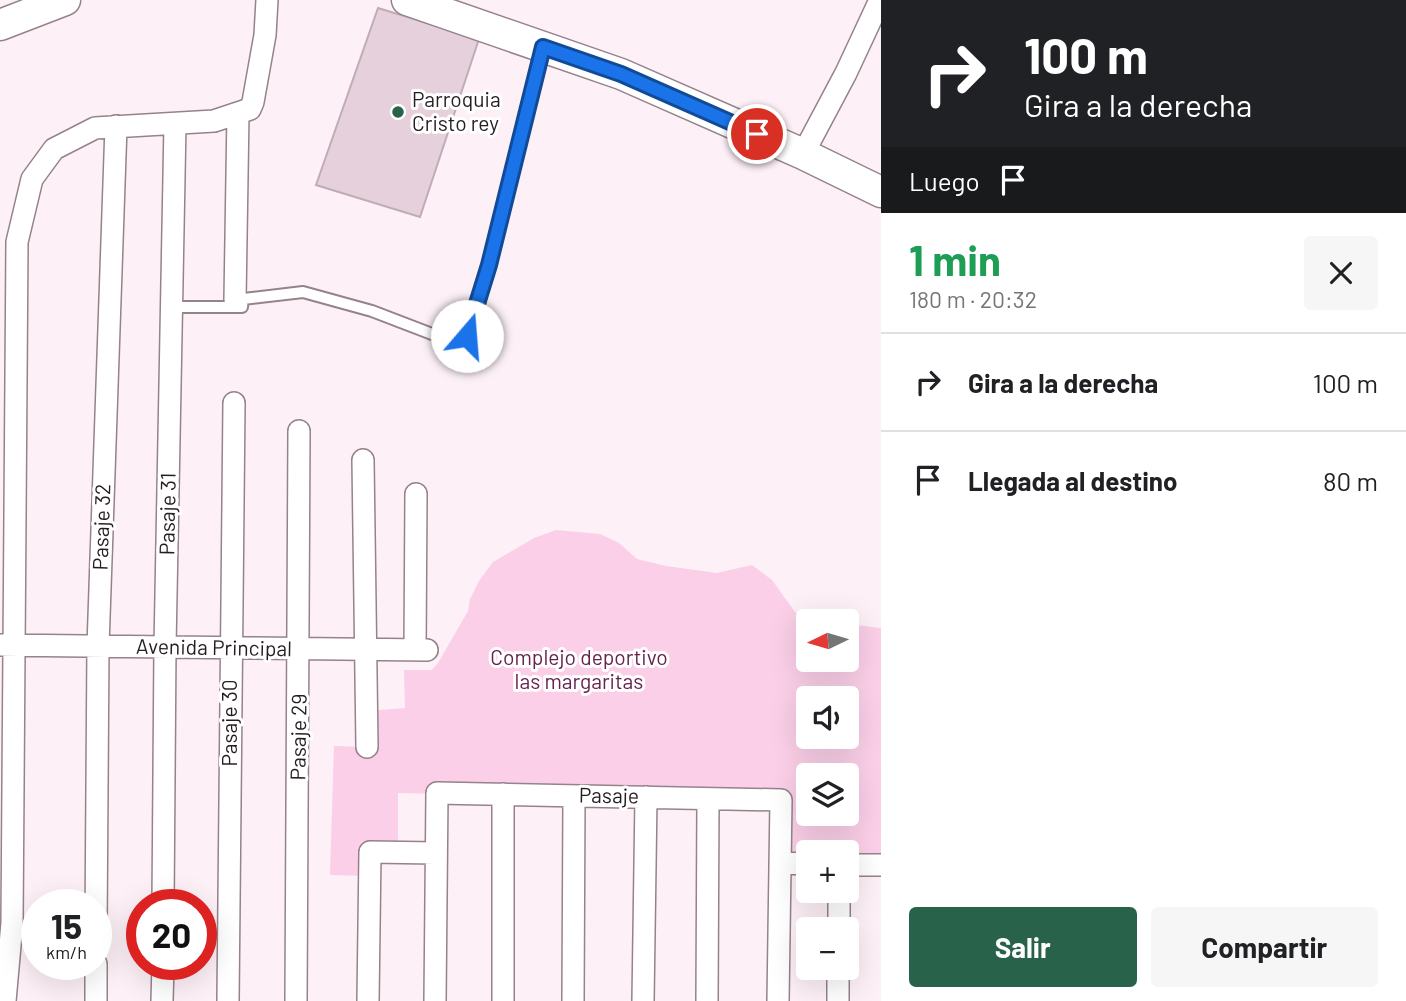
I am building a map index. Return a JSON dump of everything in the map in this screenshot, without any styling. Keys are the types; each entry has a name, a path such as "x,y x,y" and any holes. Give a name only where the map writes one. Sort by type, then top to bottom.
{"street":[{"path":"0,26 65,0"},
{"path":"5,1001 12,923 8,645 18,242 32,179 54,149 95,128 214,121 250,109 265,35 267,0"},
{"path":"407,0 621,74 803,154 881,192"},
{"path":"803,154 846,73 880,0"},
{"path":"235,300 238,113"},
{"name":"Pasaje 31","path":"163,889 175,124"},
{"name":"Pasaje 32","path":"96,889 98,646 116,126"},
{"name":"Pasaje 30","path":"228,1001 234,403"},
{"name":"Pasaje 29","path":"296,1001 300,649 299,431"},
{"path":"363,460 367,747"},
{"name":"Avenida Principal","path":"8,645 421,650 416,494"},
{"name":"Pasaje","path":"436,853 437,793 781,800 780,863"},
{"path":"503,794 503,1001"},
{"path":"573,1001 574,796"},
{"path":"643,1001 646,797"},
{"path":"707,1001 708,799"},
{"path":"368,1001 370,852 436,853 435,1001"},
{"path":"778,1001 780,863 796,864"},
{"path":"859,865 881,865"},
{"path":"96,980 96,1001"},
{"path":"162,1001 163,980"},
{"path":"838,980 838,1001"}],"lane":[{"path":"172,307 242,307 243,299 303,292 372,311 432,334 467,336 489,265 543,47"}],"green space":[{"name":"Complejo deportivo las margaritas","path":"556,530 600,534 619,543 637,559 666,566 717,573 752,565 772,580 796,613 796,672 859,672 859,625 881,628 881,865 859,864 859,840 796,840 796,864 780,863 781,801 398,793 398,853 370,852 369,876 330,875 334,746 367,747 366,711 405,708 404,670 432,670 438,663 468,611 470,599 479,581 493,562 534,538"}],"building":[{"name":"Parroquia Cristo rey","path":"378,8 479,39 420,217 316,185"}],"place":[{"name":"Parroquia Cristo rey","path":"398,112"}],"route":[{"path":"467,336 489,265 543,47 621,74 757,134"}]}
